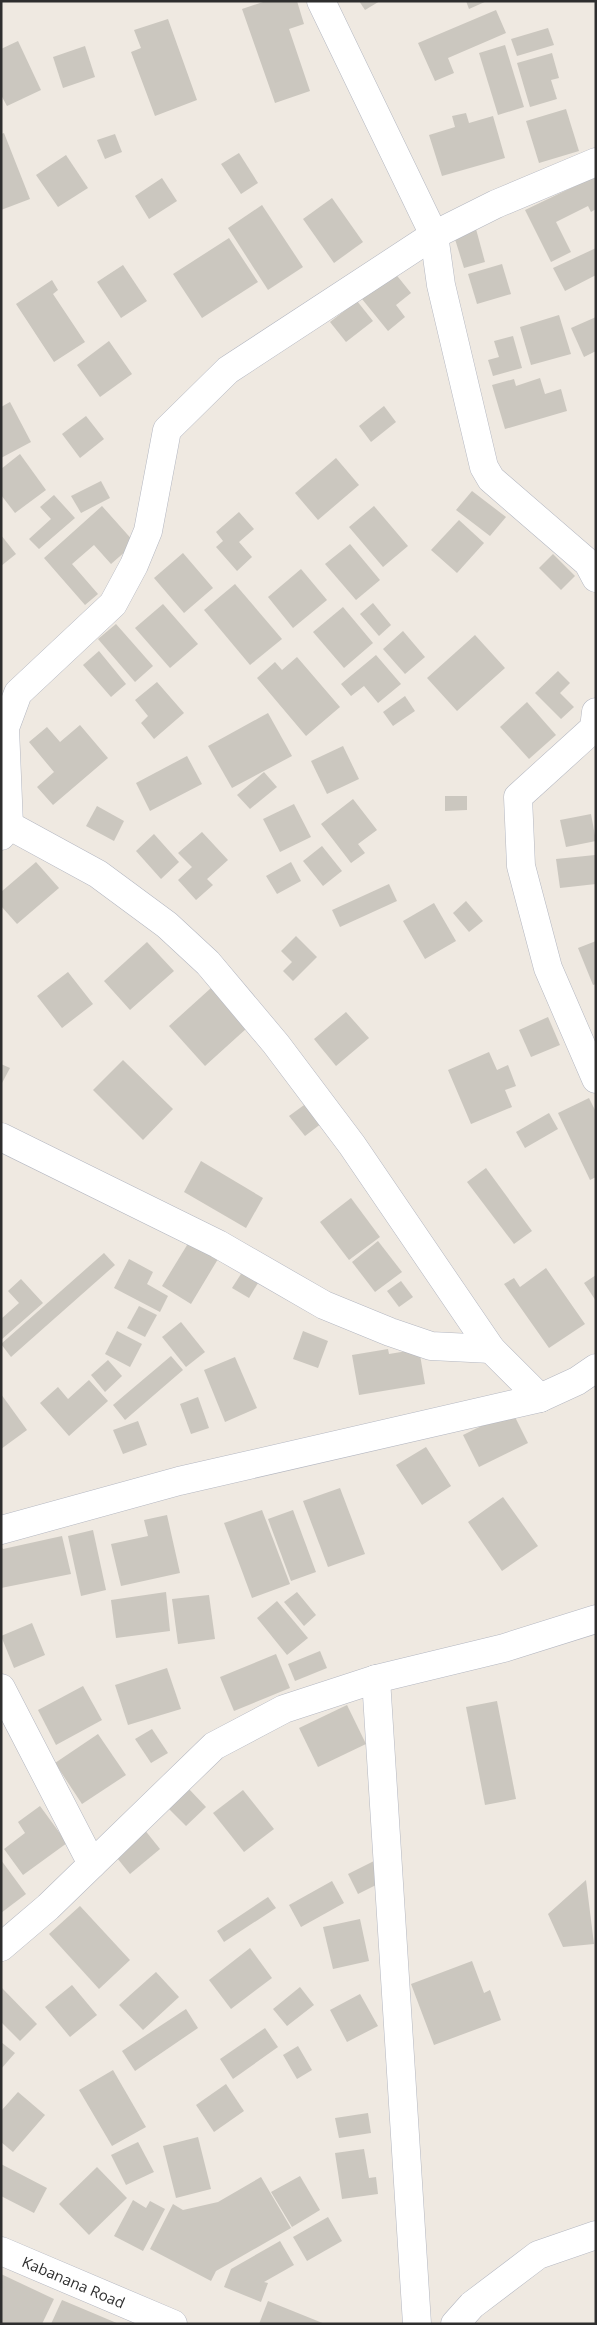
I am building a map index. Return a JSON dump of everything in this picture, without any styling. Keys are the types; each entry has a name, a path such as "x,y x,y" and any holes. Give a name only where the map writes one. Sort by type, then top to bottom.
{"street":[{"path":"321,1 434,235 441,285 484,467 491,479 588,563 596,578"},
{"path":"540,1398 491,1350 352,1145 276,1044 208,963 167,925 98,874 4,828 5,728 18,693 113,604 134,565 148,531 168,430 228,370 434,235 496,204 596,162"},
{"path":"596,712 594,728 518,797 521,866 548,968 596,1079"},
{"path":"1,1137 218,1244 324,1305 390,1332 431,1346 491,1350"},
{"path":"1,1530 178,1481 540,1398 577,1381 596,1368"},
{"path":"1,1947 48,1907 214,1746 284,1709 376,1679 504,1648 596,1619"},
{"path":"376,1679 417,2324"},
{"path":"1,1688 92,1864"},
{"path":"456,2324 472,2306 538,2255 596,2235"},
{"name":"Kabanana Road","path":"1,2251 173,2324"}],"building":[{"path":"266,1 297,1 304,24 289,29 310,91 275,103 242,9"},
{"path":"359,1 380,1 365,10"},
{"path":"466,1 487,1 469,9"},
{"path":"496,10 506,33 448,58 454,73 435,81 418,43"},
{"path":"168,19 197,100 155,116 131,52 141,48 134,30"},
{"path":"548,28 554,45 517,56 511,39"},
{"path":"18,41 41,90 7,106 1,95 1,49"},
{"path":"505,45 524,107 498,115 479,53"},
{"path":"85,46 95,77 63,88 53,57"},
{"path":"552,53 559,78 551,80 557,99 530,107 517,63"},
{"path":"566,109 579,151 539,163 526,121"},
{"path":"466,113 469,123 493,116 505,158 442,176 429,135 455,127 452,116"},
{"path":"4,133 30,199 1,210 1,134"},
{"path":"115,134 122,152 105,159 97,140"},
{"path":"239,153 258,183 241,194 221,164"},
{"path":"66,155 88,188 58,207 36,175"},
{"path":"596,176 596,209 591,212 588,206 556,222 571,252 551,262 525,210"},
{"path":"162,178 177,201 149,219 135,196"},
{"path":"332,198 363,242 334,263 303,219"},
{"path":"262,205 303,267 268,290 228,228"},
{"path":"476,229 485,262 464,268 454,236"},
{"path":"229,238 258,282 202,318 173,274"},
{"path":"596,248 596,275 565,291 553,268"},
{"path":"502,264 511,294 477,304 468,274"},
{"path":"123,265 147,301 121,318 97,282"},
{"path":"394,272 411,293 396,305 405,317 388,331 362,299"},
{"path":"52,280 58,290 53,294 85,342 54,362 16,304"},
{"path":"357,301 373,321 346,342 330,322"},
{"path":"559,315 571,354 531,365 520,327"},
{"path":"596,317 596,351 584,357 571,328"},
{"path":"513,336 522,368 493,376 488,360 499,357 494,341"},
{"path":"109,341 132,374 100,397 77,365"},
{"path":"540,378 545,394 561,389 567,411 505,429 492,385 514,379 516,386"},
{"path":"10,402 31,442 1,458 1,407"},
{"path":"384,406 396,422 371,442 359,426"},
{"path":"86,416 104,439 80,458 62,434"},
{"path":"20,454 46,490 15,513 1,495 1,469"},
{"path":"336,458 359,485 318,520 295,493"},
{"path":"101,481 110,498 81,513 71,496"},
{"path":"472,491 506,517 490,536 456,510"},
{"path":"54,495 75,518 39,549 29,539 51,519 40,507"},
{"path":"102,506 135,543 111,564 94,545 72,564 98,594 85,605 44,558"},
{"path":"374,506 408,546 383,567 349,527"},
{"path":"239,512 254,529 239,542 252,557 237,571 216,547 223,541 216,532"},
{"path":"459,520 484,543 457,573 431,550"},
{"path":"1,535 16,554 1,566"},
{"path":"350,544 380,580 356,600 325,564"},
{"path":"183,553 213,588 184,613 154,578"},
{"path":"553,554 575,576 561,590 539,568"},
{"path":"301,569 327,600 293,628 268,597"},
{"path":"235,584 282,639 250,665 204,610"},
{"path":"373,603 391,625 379,636 360,614"},
{"path":"163,604 198,644 170,668 135,628"},
{"path":"343,607 373,643 344,668 313,632"},
{"path":"116,624 153,666 135,682 98,639"},
{"path":"403,631 425,657 405,674 383,649"},
{"path":"475,635 505,668 457,711 427,678"},
{"path":"99,651 126,684 111,697 83,665"},
{"path":"376,655 401,684 378,703 364,686 351,696 341,684"},
{"path":"297,657 340,707 306,736 257,678 275,662 282,670"},
{"path":"558,671 570,683 560,693 574,707 561,719 535,693"},
{"path":"157,682 184,713 154,739 141,723 148,716 135,700"},
{"path":"405,696 415,711 393,726 383,712"},
{"path":"527,702 556,735 529,759 500,727"},
{"path":"268,713 292,756 232,788 208,746"},
{"path":"80,725 108,758 53,805 37,787 54,772 29,742 47,727 60,742"},
{"path":"343,746 359,779 327,794 311,761"},
{"path":"187,756 202,784 150,811 136,783"},
{"path":"264,772 277,787 250,809 237,795"},
{"path":"445,796 467,796 467,810 445,811"},
{"path":"353,799 377,830 358,844 365,853 351,863 321,824"},
{"path":"294,804 311,837 280,852 263,819"},
{"path":"97,806 124,821 114,841 86,826"},
{"path":"591,814 596,841 566,847 560,820"},
{"path":"202,832 228,860 207,879 213,885 196,900 178,880 192,867 178,853"},
{"path":"154,834 179,862 161,879 136,851"},
{"path":"322,846 342,871 323,886 303,861"},
{"path":"595,855 596,884 560,888 556,859"},
{"path":"36,862 59,888 17,924 1,906 1,892"},
{"path":"291,862 301,881 277,894 266,876"},
{"path":"389,884 397,901 340,927 332,910"},
{"path":"466,901 483,921 469,932 453,913"},
{"path":"434,903 456,941 425,959 403,921"},
{"path":"296,936 317,957 293,981 283,971 292,962 281,951"},
{"path":"596,941 596,984 593,985 578,948"},
{"path":"147,942 174,971 130,1010 104,981"},
{"path":"68,972 93,1004 62,1028 37,996"},
{"path":"211,988 247,1028 205,1066 169,1026"},
{"path":"346,1012 369,1038 336,1066 314,1039"},
{"path":"548,1017 560,1045 531,1057 519,1030"},
{"path":"489,1052 497,1070 508,1065 516,1086 505,1090 512,1107 471,1124 448,1070"},
{"path":"123,1060 173,1109 143,1140 93,1090"},
{"path":"1,1064 10,1068 1,1085"},
{"path":"589,1098 596,1112 596,1177 590,1180 558,1113"},
{"path":"311,1100 326,1120 305,1136 289,1116"},
{"path":"549,1113 558,1129 525,1148 516,1132"},
{"path":"201,1161 263,1198 246,1228 184,1192"},
{"path":"486,1168 532,1231 514,1244 467,1182"},
{"path":"351,1198 380,1237 349,1260 320,1222"},
{"path":"192,1237 221,1254 191,1304 162,1286"},
{"path":"378,1241 402,1272 375,1292 352,1262"},
{"path":"104,1253 115,1265 11,1357 1,1344"},
{"path":"129,1259 153,1272 147,1284 168,1296 160,1312 114,1288"},
{"path":"248,1263 264,1273 249,1298 232,1288"},
{"path":"546,1268 585,1324 549,1348 504,1284 514,1278 520,1287"},
{"path":"596,1275 596,1301 584,1283"},
{"path":"21,1279 43,1303 1,1340 1,1319 19,1303 8,1291"},
{"path":"401,1281 413,1297 399,1307 387,1291"},
{"path":"139,1306 157,1315 145,1337 127,1328"},
{"path":"181,1322 205,1352 186,1367 162,1337"},
{"path":"117,1331 142,1344 130,1367 105,1354"},
{"path":"303,1331 328,1341 318,1368 293,1359"},
{"path":"388,1349 389,1354 419,1349 425,1384 359,1395 352,1355"},
{"path":"171,1356 183,1370 125,1420 113,1405"},
{"path":"235,1357 257,1408 225,1422 204,1370"},
{"path":"108,1360 122,1376 105,1392 91,1375"},
{"path":"89,1380 108,1401 69,1436 40,1403 58,1387 68,1399"},
{"path":"1,1394 27,1430 1,1449"},
{"path":"198,1397 209,1428 191,1434 180,1404"},
{"path":"512,1411 528,1443 479,1467 463,1435"},
{"path":"138,1421 147,1445 123,1454 113,1430"},
{"path":"426,1447 451,1486 422,1505 396,1465"},
{"path":"340,1488 365,1554 328,1567 303,1501"},
{"path":"503,1497 538,1546 502,1571 468,1522"},
{"path":"262,1510 290,1584 252,1598 224,1523"},
{"path":"293,1510 316,1572 291,1581 268,1519"},
{"path":"167,1515 180,1573 121,1586 111,1544 148,1536 144,1520"},
{"path":"93,1530 106,1590 81,1596 68,1536"},
{"path":"62,1536 71,1574 1,1588 1,1546 3,1549"},
{"path":"166,1592 170,1631 116,1638 111,1600"},
{"path":"297,1592 316,1615 304,1626 284,1602"},
{"path":"209,1595 215,1639 178,1644 172,1599"},
{"path":"277,1601 308,1638 287,1655 257,1618"},
{"path":"32,1623 45,1655 14,1668 1,1636"},
{"path":"320,1651 327,1668 295,1681 288,1664"},
{"path":"276,1654 290,1688 234,1711 220,1677"},
{"path":"167,1668 181,1709 128,1725 115,1685"},
{"path":"83,1686 102,1720 56,1745 38,1710"},
{"path":"497,1701 516,1799 485,1805 466,1707"},
{"path":"347,1705 366,1744 318,1767 299,1728"},
{"path":"152,1729 168,1753 151,1763 135,1739"},
{"path":"98,1734 126,1775 82,1804 55,1763"},
{"path":"188,1788 206,1807 186,1826 167,1807"},
{"path":"243,1790 274,1829 244,1852 213,1813"},
{"path":"40,1806 67,1843 23,1875 4,1849 25,1833 18,1822"},
{"path":"144,1829 160,1849 130,1874 113,1853"},
{"path":"1,1860 26,1894 1,1913"},
{"path":"376,1860 386,1880 358,1894 348,1874"},
{"path":"586,1880 594,1944 563,1947 548,1914"},
{"path":"332,1881 344,1903 301,1927 289,1905"},
{"path":"268,1897 276,1908 224,1942 217,1931"},
{"path":"80,1906 130,1960 99,1989 49,1934"},
{"path":"360,1919 369,1961 333,1969 323,1927"},
{"path":"250,1948 272,1978 231,2009 209,1980"},
{"path":"472,1961 484,1993 490,1990 501,2020 434,2045 411,1984"},
{"path":"156,1972 179,1997 143,2030 119,2005"},
{"path":"72,1985 97,2015 70,2037 45,2007"},
{"path":"1,1987 37,2024 20,2041 1,2022"},
{"path":"300,1987 314,2005 287,2026 273,2009"},
{"path":"360,1994 378,2026 347,2042 330,2010"},
{"path":"186,2009 198,2028 135,2071 122,2051"},
{"path":"265,2028 278,2047 233,2079 220,2059"},
{"path":"1,2042 15,2053 1,2069"},
{"path":"298,2046 312,2070 297,2079 283,2055"},
{"path":"113,2070 146,2127 112,2146 79,2090"},
{"path":"226,2084 244,2111 214,2132 196,2105"},
{"path":"18,2092 45,2115 13,2152 1,2142 1,2111"},
{"path":"368,2113 371,2133 339,2138 335,2118"},
{"path":"198,2137 211,2189 176,2198 163,2146"},
{"path":"138,2142 154,2172 126,2185 111,2155"},
{"path":"364,2149 369,2178 376,2177 378,2194 342,2199 335,2153"},
{"path":"1,2164 47,2188 34,2213 1,2196"},
{"path":"97,2167 127,2198 89,2235 59,2204"},
{"path":"300,2176 320,2210 292,2227 271,2192"},
{"path":"261,2177 291,2228 216,2271 211,2281 150,2249 173,2204 183,2210 218,2202"},
{"path":"133,2200 146,2208 150,2201 165,2209 143,2251 114,2236"},
{"path":"328,2217 342,2241 307,2261 293,2237"},
{"path":"280,2241 294,2265 264,2282 268,2283 261,2302 224,2287 231,2269"},
{"path":"1,2274 54,2299 42,2324 1,2324"},
{"path":"62,2300 119,2324 51,2324"},
{"path":"268,2301 325,2324 259,2324"}]}
